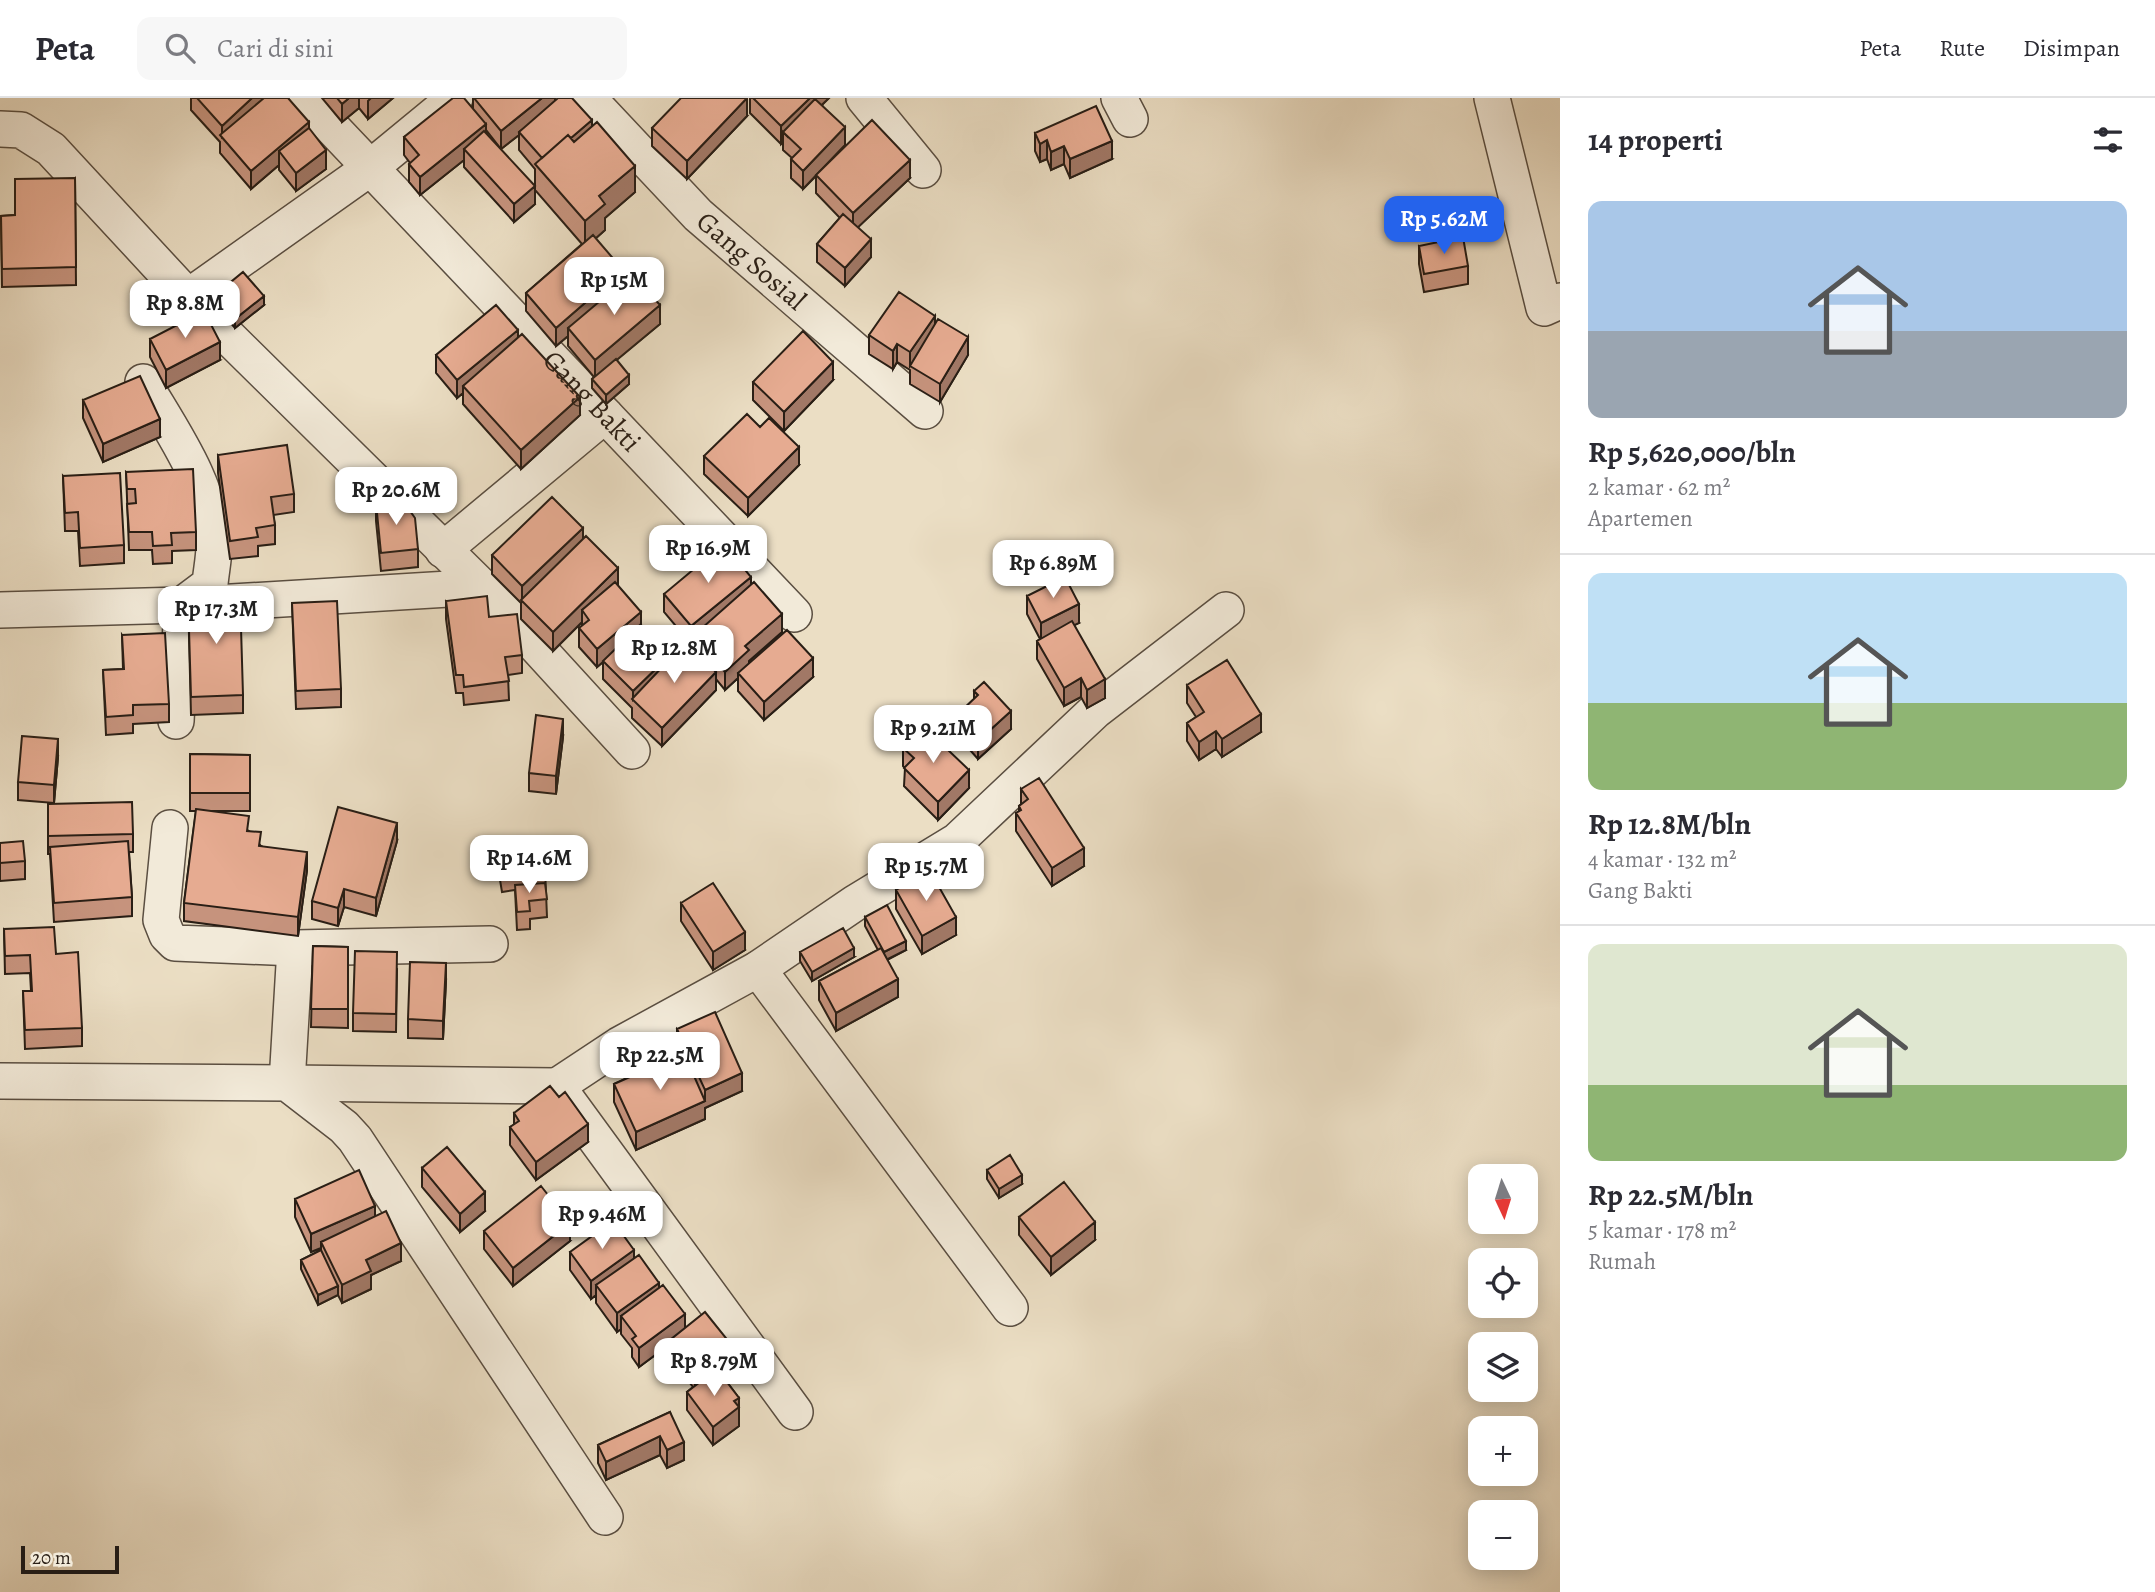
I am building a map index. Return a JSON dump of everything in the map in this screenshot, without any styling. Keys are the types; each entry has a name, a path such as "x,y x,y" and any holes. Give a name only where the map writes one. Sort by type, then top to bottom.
{"street":[{"name":"Gang Bakti","path":"304,98 794,614"},
{"path":"188,297 370,168 455,98"},
{"name":"Gang Sosial","path":"588,98 698,215 925,411"},
{"path":"864,98 923,170"},
{"path":"1492,98 1544,307 1560,301"},
{"path":"0,129 21,130 51,149 188,297 482,587 632,751"},
{"path":"143,382 190,461 206,503 214,546 210,584 182,605"},
{"path":"443,550 605,415"},
{"path":"0,610 182,605 482,587"},
{"path":"176,721 182,605"},
{"path":"0,1081 556,1086 619,1045 758,969 855,903 957,841 1095,711 1226,610"},
{"path":"170,828 161,920 167,935 175,943 295,948 489,944"},
{"path":"287,1083 295,948"},
{"path":"758,969 1010,1308"},
{"path":"287,1083 344,1127 355,1139 605,1517"},
{"path":"556,1086 795,1412"}],"building":[{"path":"197,98 252,98 222,126"},
{"path":"264,98 288,98 309,122 251,171 220,135"},
{"path":"337,98 349,98 342,104"},
{"path":"453,98 464,98 486,124 420,177 409,164 419,155 404,137"},
{"path":"474,98 542,98 501,131"},
{"path":"558,98 572,98 592,120 571,138 568,135 542,158 519,132"},
{"path":"681,98 747,98 687,161 652,128"},
{"path":"753,98 810,98 781,126"},
{"path":"815,99 845,127 803,171 791,159 801,149 783,132"},
{"path":"1096,106 1112,141 1070,159 1064,146 1051,152 1047,140 1040,144 1035,133"},
{"path":"872,120 910,160 853,213 816,175"},
{"path":"597,122 635,166 599,196 605,204 585,221 535,164 568,135 574,142"},
{"path":"309,128 326,150 296,173 279,151"},
{"path":"484,131 535,186 514,204 464,149"},
{"path":"75,178 76,267 2,269 1,216 15,215 15,179"},
{"path":"843,214 871,239 845,268 817,244"},
{"path":"593,235 623,270 556,328 526,293"},
{"path":"1463,237 1468,266 1424,274 1419,246"},
{"path":"243,272 264,296 235,319 215,295"},
{"path":"632,274 660,305 595,360 568,328"},
{"path":"899,292 935,316 910,352 897,344 893,351 869,335"},
{"path":"496,305 518,330 457,380 436,355"},
{"path":"204,311 220,342 166,370 150,339"},
{"path":"938,319 968,337 940,384 910,366"},
{"path":"803,331 833,362 784,412 753,382"},
{"path":"522,334 580,397 521,450 463,386"},
{"path":"616,359 629,375 606,395 592,379"},
{"path":"140,376 160,419 103,444 83,400"},
{"path":"747,414 760,427 769,418 799,447 748,498 704,456"},
{"path":"287,445 294,494 271,497 275,525 256,528 258,537 230,541 218,455"},
{"path":"193,469 196,532 171,533 172,545 153,546 152,532 129,532 127,504 136,503 135,489 127,489 126,472"},
{"path":"120,473 124,545 80,548 78,512 65,513 63,476"},
{"path":"552,497 583,528 522,586 492,555"},
{"path":"403,501 415,518 418,549 381,553 376,503"},
{"path":"586,536 618,568 553,632 521,600"},
{"path":"724,544 751,577 691,626 664,594"},
{"path":"1065,577 1079,604 1041,623 1027,596"},
{"path":"615,582 641,612 597,649 579,628 589,620 582,610"},
{"path":"754,582 782,614 745,646 749,650 725,672 693,636"},
{"path":"240,594 243,695 191,697 188,596"},
{"path":"487,596 489,617 517,614 522,655 505,657 509,681 464,687 463,675 456,675 446,601"},
{"path":"337,601 341,689 296,691 292,603"},
{"path":"1072,621 1105,679 1087,690 1081,678 1064,688 1037,641"},
{"path":"640,625 670,655 633,691 603,661"},
{"path":"787,630 813,658 764,702 738,673"},
{"path":"165,633 169,704 133,705 133,715 106,717 103,670 124,669 122,635"},
{"path":"685,643 716,672 662,728 632,699"},
{"path":"1227,660 1261,714 1222,739 1216,731 1199,742 1187,723 1204,712 1187,685"},
{"path":"984,682 1011,711 978,741 956,716 978,695 974,691"},
{"path":"536,715 563,719 556,776 529,773"},
{"path":"924,727 969,770 938,802 904,768 914,758 903,748"},
{"path":"22,736 58,739 54,785 18,782"},
{"path":"190,754 250,755 250,793 190,793"},
{"path":"1039,778 1084,848 1052,868 1016,813 1021,810 1019,806 1028,799 1021,789"},
{"path":"132,802 133,834 48,836 48,804"},
{"path":"338,807 397,823 376,898 344,889 338,908 312,901"},
{"path":"196,809 249,816 247,831 261,832 259,846 307,852 298,917 184,903"},
{"path":"23,841 25,861 0,863 0,843"},
{"path":"128,841 132,897 54,903 50,847"},
{"path":"541,843 545,868 502,874 498,850"},
{"path":"930,871 956,917 922,936 896,890"},
{"path":"545,883 547,899 529,901 530,911 517,912 515,885"},
{"path":"713,883 745,932 713,952 681,903"},
{"path":"887,905 906,941 884,952 865,917"},
{"path":"54,927 56,954 78,952 82,1028 25,1030 23,991 32,991 30,955 5,956 4,929"},
{"path":"843,928 854,948 812,972 800,952"},
{"path":"313,946 348,947 348,1009 311,1009"},
{"path":"881,948 898,979 836,1013 819,981"},
{"path":"355,951 397,952 396,1014 353,1013"},
{"path":"410,962 446,963 443,1021 408,1019"},
{"path":"715,1012 742,1073 705,1090 677,1029"},
{"path":"684,1053 705,1101 636,1132 614,1084"},
{"path":"550,1086 559,1097 565,1092 588,1124 536,1162 510,1127 519,1121 514,1113"},
{"path":"447,1147 485,1192 460,1214 422,1168"},
{"path":"1010,1155 1022,1175 999,1189 987,1170"},
{"path":"359,1170 375,1206 311,1234 295,1199"},
{"path":"1064,1182 1095,1222 1051,1257 1019,1217"},
{"path":"541,1186 570,1223 513,1268 484,1231"},
{"path":"386,1211 401,1243 366,1260 371,1271 342,1285 321,1242"},
{"path":"613,1221 634,1250 591,1281 570,1252"},
{"path":"321,1250 338,1286 318,1295 301,1260"},
{"path":"639,1255 659,1283 617,1313 596,1285"},
{"path":"663,1285 685,1314 639,1348 632,1339 636,1336 621,1316"},
{"path":"705,1312 730,1343 695,1371 670,1340"},
{"path":"717,1369 739,1398 734,1401 739,1407 713,1427 687,1392"},
{"path":"670,1412 684,1442 667,1450 660,1436 606,1462 598,1445"}]}
